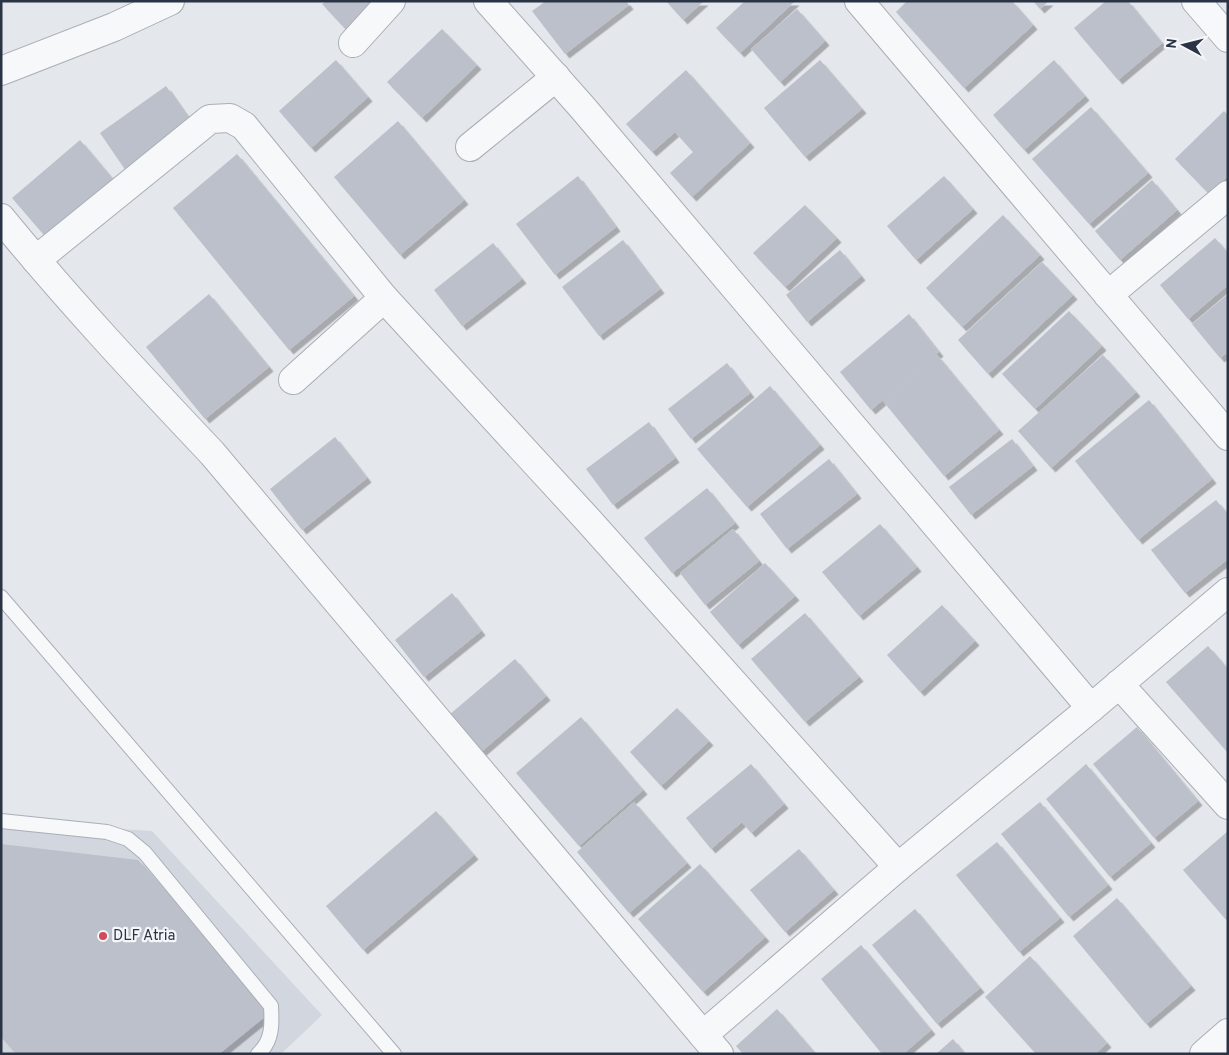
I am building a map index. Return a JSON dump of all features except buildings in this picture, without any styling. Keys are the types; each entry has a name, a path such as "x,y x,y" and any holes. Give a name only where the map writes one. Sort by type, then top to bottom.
{"street":[{"path":"1,71 114,27 170,1"},
{"path":"353,43 391,1"},
{"path":"488,1 556,77 1091,708"},
{"path":"860,1 1228,436"},
{"path":"1196,1 1228,38"},
{"path":"470,147 556,77"},
{"path":"36,260 210,119 230,118 244,126 384,298 588,520 898,867"},
{"path":"1108,294 1228,195"},
{"path":"1,218 139,376 212,452 711,1044 898,867 1228,592"},
{"path":"293,380 384,298"},
{"path":"1119,684 1228,805"},
{"path":"1204,1054 1228,1033"}],"lane":[{"path":"1,597 394,1054"},
{"path":"1,821 107,832 128,839 145,853 271,1006 272,1027 265,1048 258,1054"}],"shaded area":[{"name":"DLF Atria","path":"1,822 152,831 322,1015 281,1054 1,1054"}],"place":[{"name":"DLF Atria","path":"103,936"}]}
